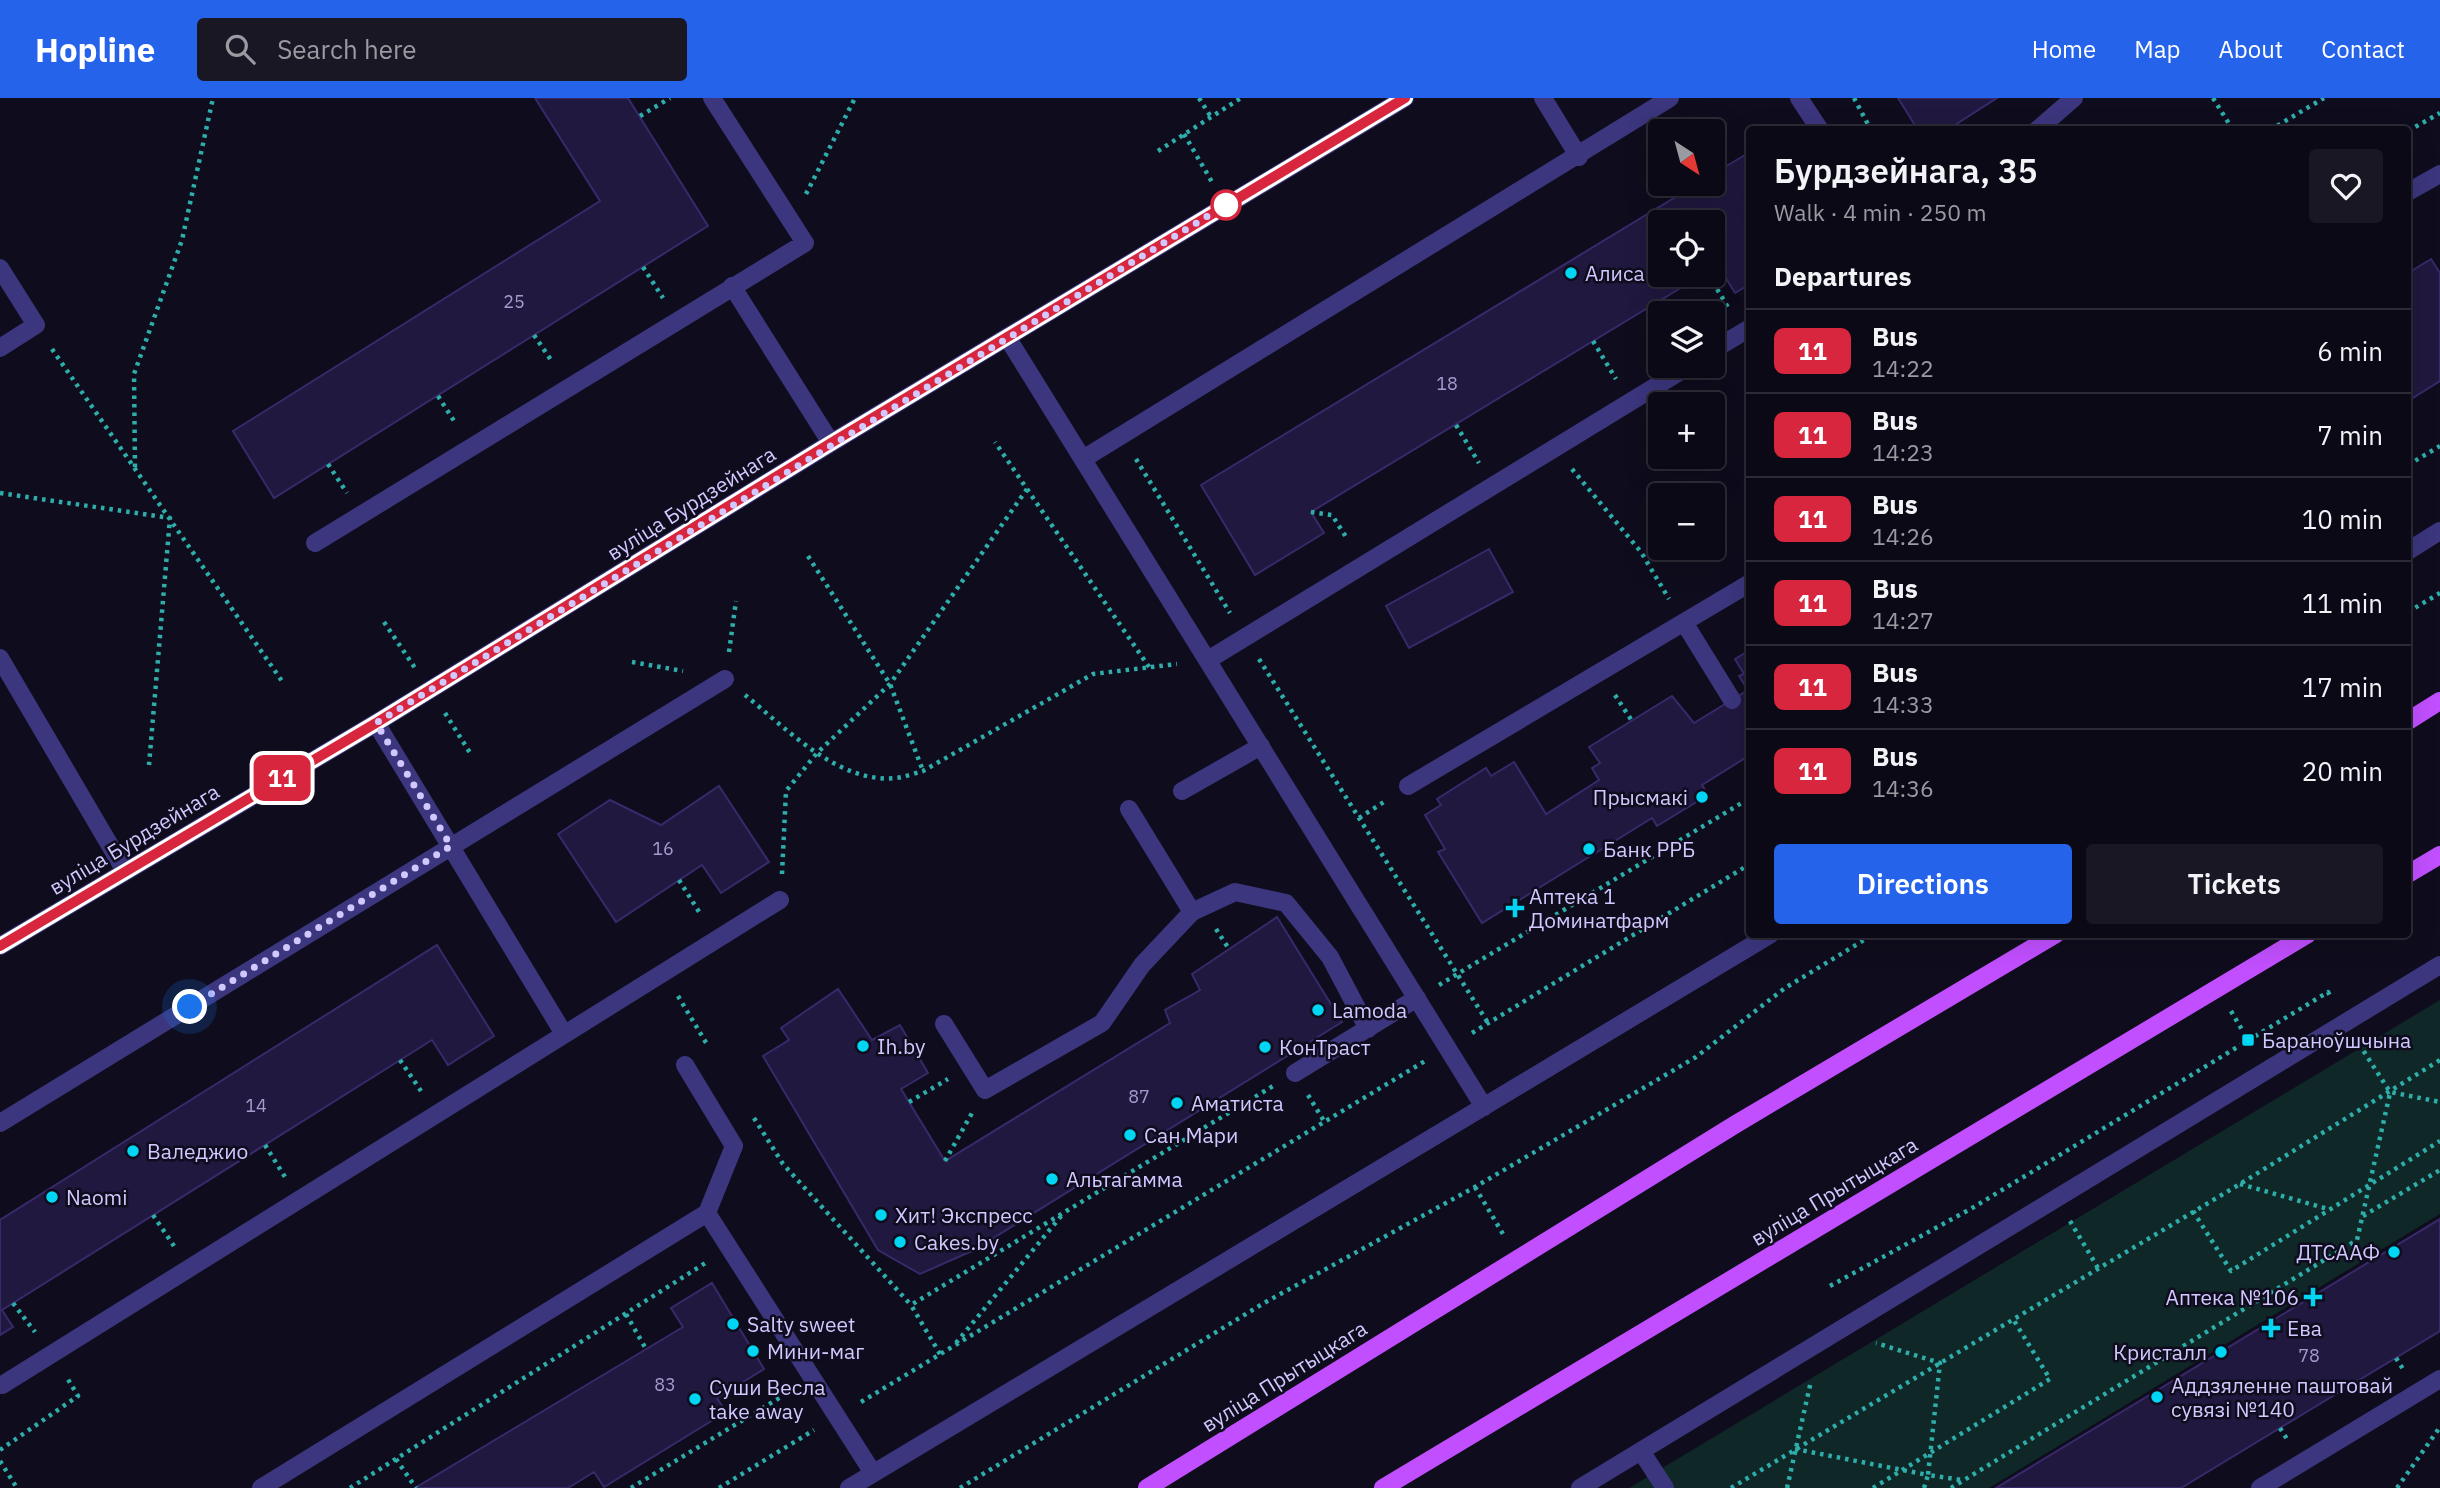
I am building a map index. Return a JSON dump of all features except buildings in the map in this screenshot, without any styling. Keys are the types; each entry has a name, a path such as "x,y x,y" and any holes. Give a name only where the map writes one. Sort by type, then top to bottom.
{"main road":[{"path":"2411,719 2440,701"},
{"path":"2411,872 2440,855"},
{"name":"вуліца Прытыцкага","path":"1147,1488 1736,1124 2049,938"},
{"name":"вуліца Прытыцкага","path":"1383,1488 2301,938"}],"street":[{"path":"315,543 805,243 712,98"},
{"name":"вуліца Бурдзейнага","path":"0,946 376,723 831,443 1405,98"},
{"path":"1543,98 1579,157"},
{"path":"1083,459 1579,157 1670,98"},
{"path":"1799,98 1817,126"},
{"path":"2042,126 2074,98"},
{"path":"2411,190 2440,174"},
{"path":"0,268 36,325 0,348"},
{"path":"732,286 831,443"},
{"path":"1725,343 1746,331"},
{"path":"1007,337 1484,1107"},
{"path":"1208,660 1669,378"},
{"path":"2411,549 2440,531"},
{"path":"1408,786 1746,586"},
{"path":"1685,624 1732,699"},
{"path":"0,659 125,871"},
{"path":"0,1123 724,679"},
{"path":"376,723 564,1034"},
{"path":"1182,791 1261,746"},
{"path":"1129,809 1192,912"},
{"path":"944,1024 985,1090 1102,1023 1142,965 1192,912 1235,892 1286,903 1330,957 1368,1028"},
{"path":"2,1385 780,900"},
{"path":"849,1488 1764,938"},
{"path":"1580,1488 2440,965"},
{"path":"1295,1073 1417,998"},
{"path":"261,1488 707,1213 734,1146 685,1065"},
{"path":"707,1213 873,1473"},
{"path":"2260,1488 2440,1379"},
{"path":"1641,1451 1665,1488"}],"path":[{"path":"135,467 134,374 182,240 213,98"},
{"path":"640,116 670,98"},
{"path":"792,222 855,98"},
{"path":"1199,98 1211,117"},
{"path":"1158,151 1241,98"},
{"path":"1854,98 1869,126"},
{"path":"2213,98 2230,126"},
{"path":"2277,126 2324,98"},
{"path":"2411,129 2440,113"},
{"path":"1184,134 1226,206"},
{"path":"643,267 677,320"},
{"path":"1716,287 1746,329"},
{"path":"36,325 285,684"},
{"path":"1593,341 1630,402"},
{"path":"1456,425 1493,486"},
{"path":"1122,436 1245,638 1488,1023"},
{"path":"995,442 1149,667"},
{"path":"2411,463 2440,446"},
{"path":"1556,448 1641,552 1685,624"},
{"path":"780,900 786,792 817,753 890,684 1027,489"},
{"path":"0,493 170,518"},
{"path":"1311,512 1332,514 1363,565"},
{"path":"149,765 170,518"},
{"path":"808,556 890,684 923,771"},
{"path":"2411,610 2440,593"},
{"path":"724,679 736,601"},
{"path":"632,662 724,679 817,753 857,773 896,778 923,771 1093,674 1208,660"},
{"path":"1417,998 1746,800"},
{"path":"719,1488 1746,866"},
{"path":"679,880 717,939"},
{"path":"960,1488 1264,1303 1475,1187 1696,1057 1785,988 1867,938"},
{"path":"1830,1286 1974,1207 2328,992"},
{"path":"682,1003 710,1048"},
{"path":"2346,1023 2390,1092 2440,1102"},
{"path":"400,1060 436,1114"},
{"path":"1731,1488 2240,1184 2440,1060"},
{"path":"909,1102 971,1065"},
{"path":"911,1305 1295,1073 1324,1121"},
{"path":"945,1161 985,1090"},
{"path":"1951,1488 2357,1240 2390,1092"},
{"path":"746,1106 783,1164 911,1305 940,1354"},
{"path":"2193,1212 2231,1271 2440,1141"},
{"path":"265,1145 299,1198"},
{"path":"2362,1216 2440,1170"},
{"path":"2240,1184 2329,1209"},
{"path":"1475,1187 1518,1259"},
{"path":"953,1346 1064,1212"},
{"path":"153,1215 189,1268"},
{"path":"350,1488 729,1248"},
{"path":"13,1303 52,1354"},
{"path":"626,1314 646,1349"},
{"path":"1873,1488 2050,1379 2013,1319"},
{"path":"1838,1331 1940,1363"},
{"path":"1787,1488 1821,1342"},
{"path":"1924,1488 1931,1453 1940,1363"},
{"path":"631,1488 812,1378"},
{"path":"0,1450 67,1404"},
{"path":"2397,1488 2440,1427"},
{"path":"1795,1449 1963,1480"},
{"path":"396,1459 416,1488"},
{"path":"0,1461 17,1488"}],"green space":[{"path":"2440,1000 2440,1214 1989,1488 1629,1488"}],"bus line":[{"name":"11","path":"0,946 376,723 831,443 1405,98"}],"place":[{"name":"Алиса","path":"1571,273"},
{"name":"Прысмакі","path":"1702,797"},
{"name":"Банк РРБ","path":"1589,849"},
{"name":"Аптека 1 Доминатфарм","path":"1515,908"},
{"name":"Lamoda","path":"1318,1010"},
{"name":"Бараноўшчына","path":"2248,1040"},
{"name":"Ih.by","path":"863,1046"},
{"name":"КонТраст","path":"1265,1047"},
{"name":"Аматиста","path":"1177,1103"},
{"name":"Сан Мари","path":"1130,1135"},
{"name":"Валеджио","path":"133,1151"},
{"name":"Альтагамма","path":"1052,1179"},
{"name":"Naomi","path":"52,1197"},
{"name":"Хит! Экспресс","path":"881,1215"},
{"name":"Cakes.by","path":"900,1242"},
{"name":"ДТСААФ","path":"2394,1252"},
{"name":"Аптека №106","path":"2313,1297"},
{"name":"Salty sweet","path":"733,1324"},
{"name":"Ева","path":"2271,1328"},
{"name":"Мини-маг","path":"753,1351"},
{"name":"Кристалл","path":"2221,1352"},
{"name":"Аддзяленне паштовай сувязі №140","path":"2157,1397"},
{"name":"Суши Весла take away","path":"695,1399"}],"route":[{"path":"190,1007 451,846 376,723 831,443 1226,205"}]}
